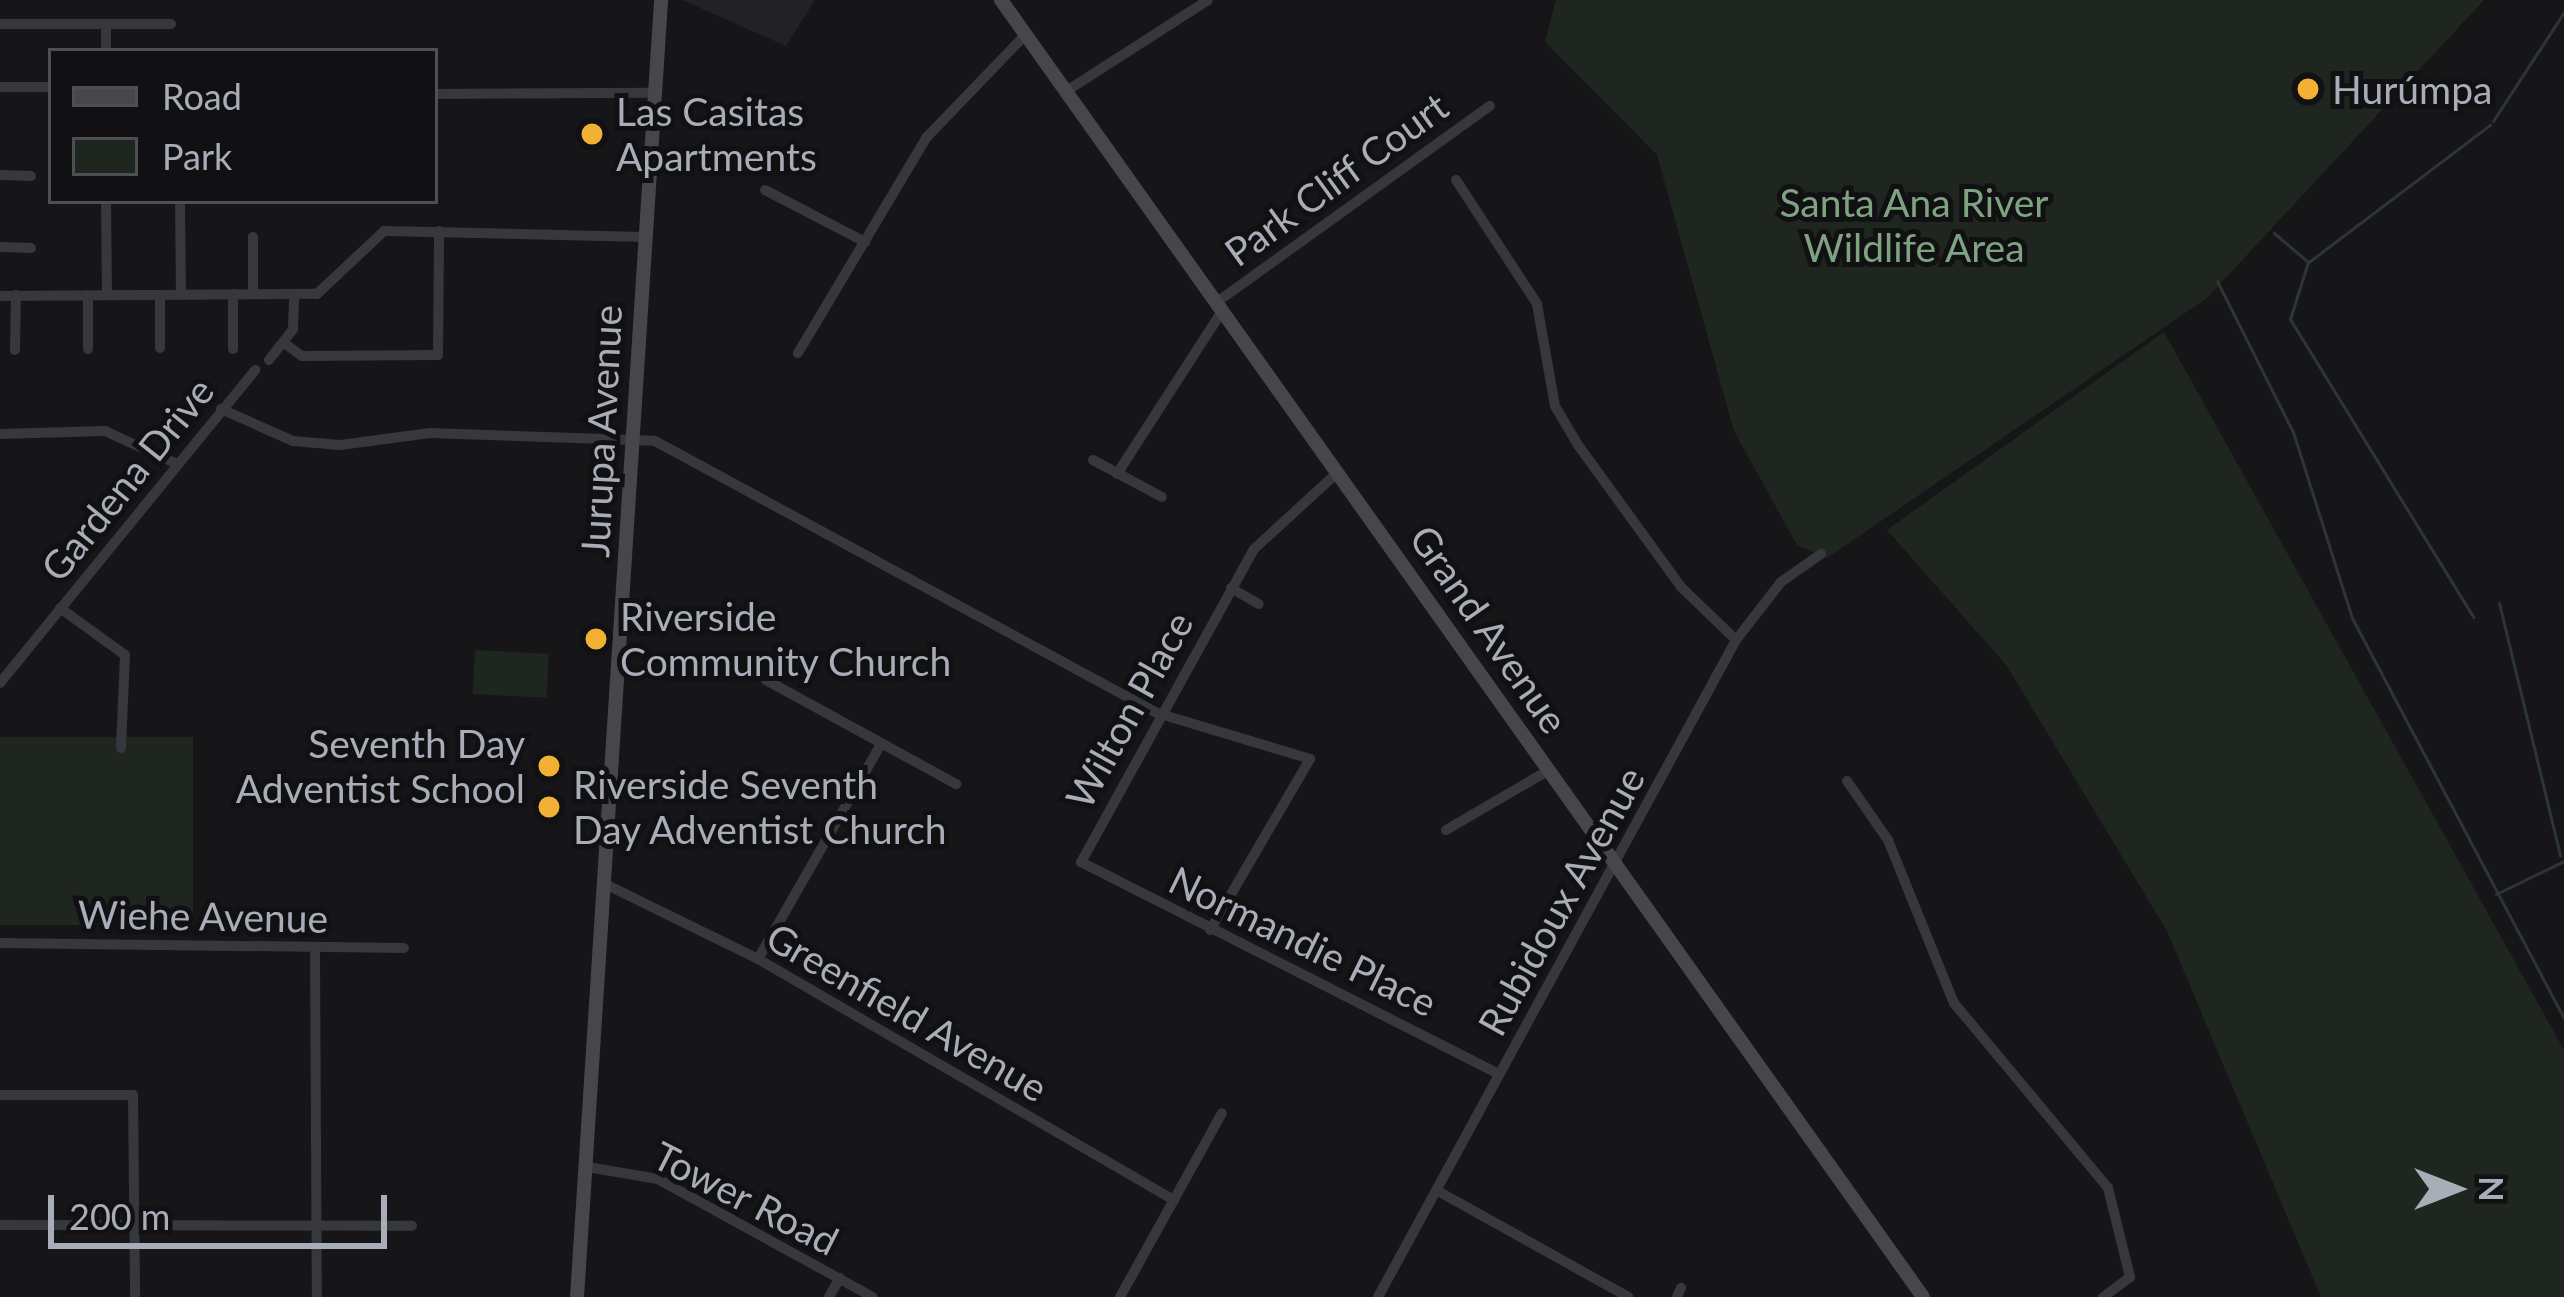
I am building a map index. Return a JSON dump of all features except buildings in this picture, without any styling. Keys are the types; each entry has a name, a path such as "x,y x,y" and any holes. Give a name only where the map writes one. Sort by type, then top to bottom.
{"street":[{"name":"Jurupa Avenue","path":"577,1297 661,0"},
{"name":"Grand Avenue","path":"1001,0 1923,1297"},
{"path":"1068,90 1190,4 1208,0"},
{"path":"0,24 171,24"},
{"path":"106,25 106,48"},
{"path":"798,353 953,100 1026,34"},
{"path":"0,87 48,87"},
{"path":"438,94 655,93"},
{"name":"Park Cliff Court","path":"1220,306 1490,106"},
{"path":"0,175 31,176"},
{"path":"1456,180 1537,304 1555,406 1578,445 1682,587 1736,640"},
{"path":"765,190 865,242"},
{"path":"106,204 107,295"},
{"path":"180,204 181,295"},
{"path":"284,343 302,356 437,355 439,231"},
{"path":"0,296 294,294 327,287 373,234 439,231 645,237"},
{"path":"253,237 253,294"},
{"path":"0,247 31,248"},
{"path":"233,294 233,350"},
{"path":"269,360 284,343 294,294"},
{"path":"88,295 88,349"},
{"path":"160,295 160,348"},
{"path":"15,350 16,296"},
{"path":"1118,474 1220,306"},
{"name":"Gardena Drive","path":"0,683 255,370"},
{"path":"221,409 293,441 340,445 430,433 634,435 1157,713 1310,759 1210,930"},
{"path":"0,434 105,430 175,463"},
{"path":"1093,460 1162,497"},
{"name":"Wilton Place","path":"1081,862 1157,713 1231,588 1268,535 1337,473"},
{"name":"Rubidoux Avenue","path":"1378,1297 1736,640 1781,582 1821,554"},
{"name":"Wilton Place","path":"1231,588 1259,604"},
{"path":"60,608 125,655 121,748"},
{"path":"766,680 956,784"},
{"path":"758,959 881,744"},
{"path":"1446,830 1549,770"},
{"path":"1847,781 1888,840 1954,1003 2108,1189 2130,1277 2103,1297"},
{"name":"Normandie Place","path":"1081,862 1499,1073"},
{"name":"Greenfield Avenue","path":"605,884 758,959 1174,1200"},
{"name":"Wiehe Avenue","path":"0,944 404,948"},
{"path":"315,948 317,1297"},
{"path":"0,1095 133,1095 135,1297"},
{"path":"1120,1297 1222,1113"},
{"name":"Tower Road","path":"587,1166 658,1179 873,1297"},
{"path":"1436,1190 1628,1297"},
{"path":"0,1226 412,1226"},
{"path":"829,1297 840,1278"}],"shaded area":[{"path":"682,0 815,0 786,46"}],"green space":[{"name":"Santa Ana River Wildlife Area","path":"1556,0 2484,0 2207,298 1827,558 1797,545 1734,431 1657,155 1545,42"},
{"path":"2164,332 2564,1050 2564,1297 2321,1297 2167,931 2007,666 1887,530"},
{"path":"475,650 549,654 547,698 473,694"},
{"path":"0,737 193,737 193,925 0,925"}],"waterway":[{"path":"2493,121 2564,12"},
{"path":"2310,261 2490,125"},
{"path":"2274,233 2308,262 2290,319 2473,617"},
{"path":"2217,281 2293,432 2352,618 2564,1018"},
{"path":"2499,603 2560,856"},
{"path":"2496,894 2564,861"}],"place":[{"name":"Hurúmpa","path":"2308,89"},
{"name":"Las Casitas Apartments","path":"592,134"},
{"name":"Riverside Community Church","path":"596,639"},
{"name":"Seventh Day Adventist School","path":"549,766"},
{"name":"Riverside Seventh Day Adventist Church","path":"549,807"}]}
